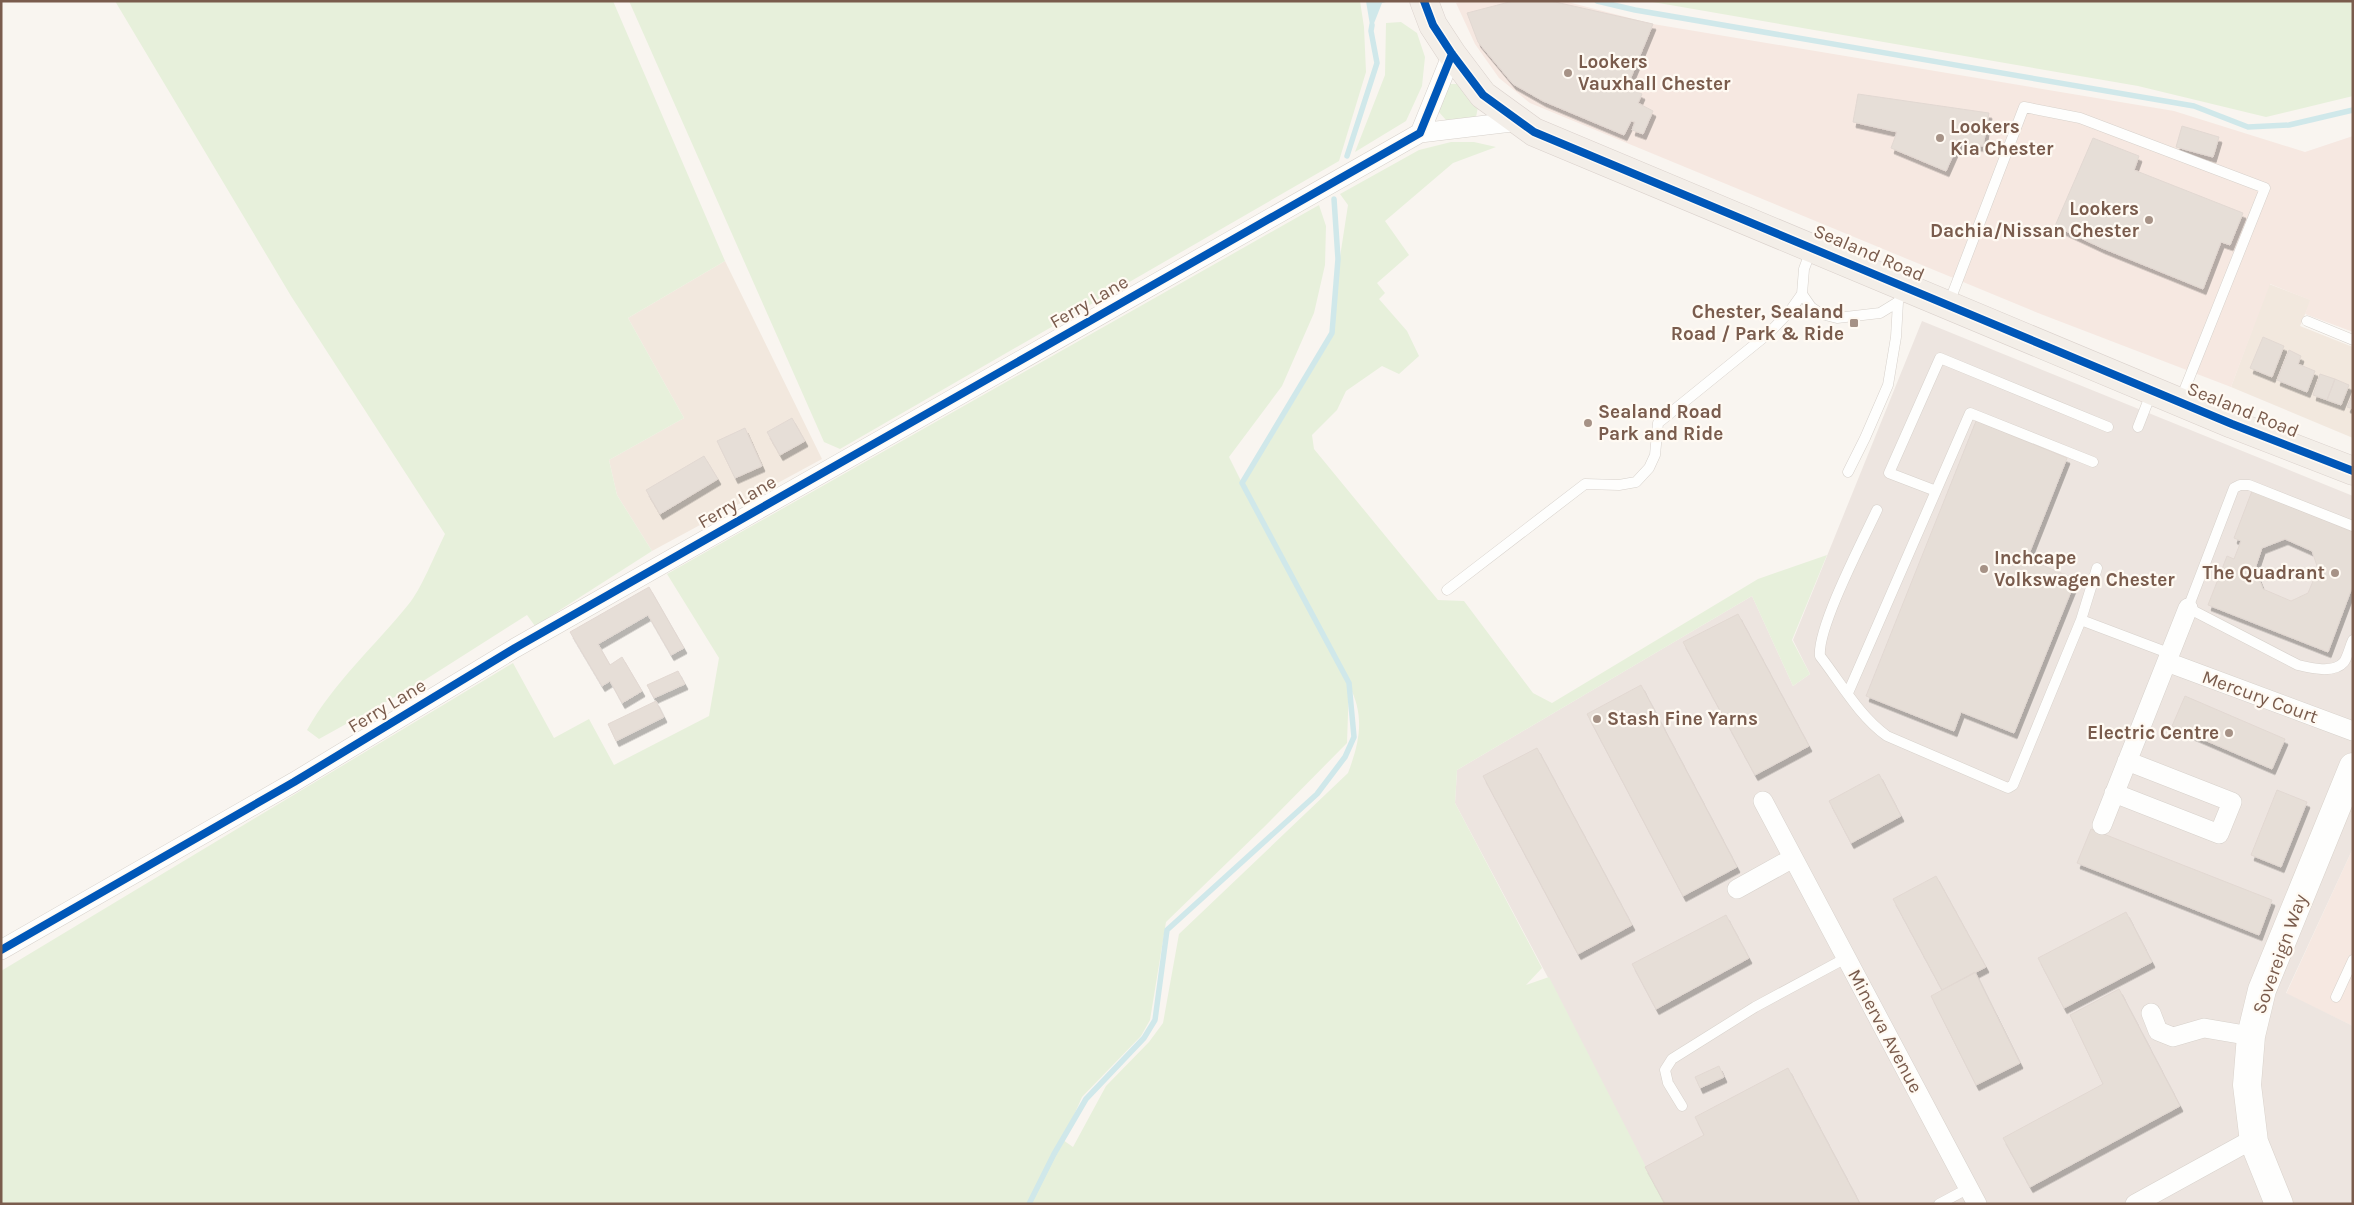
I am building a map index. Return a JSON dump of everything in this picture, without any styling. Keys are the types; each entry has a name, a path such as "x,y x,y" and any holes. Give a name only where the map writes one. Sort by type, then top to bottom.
{"main road":[{"name":"Sealand Road","path":"1424,1 1433,25 1483,95 1534,132 1812,247 1901,294 1949,304 2180,402 2353,472"}],"street":[{"path":"1420,133 1452,54"},
{"name":"Ferry Lane","path":"1,950 294,782 515,648 1420,133 1520,121"},
{"path":"2102,825 2188,608"},
{"name":"Mercury Court","path":"2169,658 2353,732"},
{"path":"2114,793 2219,834 2232,802 2127,761"},
{"name":"Sovereign Way","path":"2279,1204 2254,1142 2247,1085 2251,1036 2262,990 2342,805 2353,767"},
{"name":"Minerva Avenue","path":"1763,801 1973,1196"},
{"path":"1737,889 1793,858"},
{"path":"2151,1013 2158,1030 2173,1036 2204,1028 2251,1036"},
{"path":"2134,1204 2244,1144 2254,1142"}],"lane":[{"path":"1949,304 2024,107 2080,118 2265,188 2180,402"},
{"path":"1447,590 1585,484 1619,486 1636,482 1649,468 1655,455 1658,422 1769,333 1790,311 1802,294 1804,269 1812,247"},
{"path":"1802,294 1811,307 1821,314 1838,318 1880,313 1901,294"},
{"path":"1848,472 1866,438 1888,385 1901,294"},
{"path":"2307,321 2353,340"},
{"path":"1936,491 1889,473 1940,358 2108,427"},
{"path":"2138,426 2153,390"},
{"path":"1848,693 1970,413 2093,462"},
{"path":"2353,526 2249,485 2240,485 2234,488 2188,608 2298,665 2310,668 2336,667 2344,662 2353,640"},
{"path":"1877,510 1828,618 1819,647 1820,656 1875,727 1887,736 2010,788 2017,776 2081,620 2097,568"},
{"path":"2081,620 2169,658"},
{"path":"1682,1106 1668,1083 1665,1070 1672,1059 1755,1007 1846,958"},
{"path":"2336,998 2353,960"},
{"path":"1940,1203 1973,1196"}],"shaded area":[{"path":"1464,1 1564,1 1653,24 2174,111 2305,152 2353,136 2353,332 2305,314 2310,300 2270,284 2231,387 2038,313 1530,103 1499,78 1475,44 1456,3"},
{"path":"725,261 822,459 652,551 617,495 609,460 684,418 628,318"},
{"path":"2269,284 2311,300 2300,326 2353,347 2353,438 2231,387"},
{"path":"1922,321 2353,496 2353,848 2286,993 2353,1026 2353,1204 1655,1204 1561,1002 1455,803 1457,770 1752,596 1793,686 1810,674 1793,640"},
{"path":"2353,848 2353,1026 2286,994"}],"green space":[{"path":"115,1 613,1 725,261 628,318 684,418 609,460 617,495 652,551 535,626 527,615 420,683 319,739 307,730 329,696 413,598 445,534 291,296"},
{"path":"629,1 1360,1 1364,27 1366,72 1339,161 840,449 824,442"},
{"path":"1647,1 2353,1 2353,96 2266,117 2138,86"},
{"path":"1401,22 1417,33 1425,57 1422,86 1406,121 1355,152 1385,75 1386,23"},
{"path":"1447,84 1457,84 1478,107 1476,117 1446,120 1438,111"},
{"path":"1451,142 1474,142 1496,147 1453,163 1385,221 1409,255 1377,283 1385,293 1379,299 1407,331 1419,356 1399,374 1382,366 1346,391 1337,410 1312,435 1314,449 1438,600 1464,601 1533,693 1552,703 1758,579 1827,555 1792,640 1810,674 1793,686 1752,596 1457,770 1455,803 1542,968 1526,985 1549,977 1665,1204 1,1204 1,971 513,663 554,738 589,719 614,765 709,716 719,658 667,574 1319,205 1326,226 1325,265 1314,313 1282,386 1229,457 1242,483 1332,333 1338,270 1348,205 1340,194 1419,150","holes":["1349,685 1354,696 1359,718 1359,729 1348,773 1179,934 1163,1023 1149,1042 1106,1086 1073,1147 1063,1140 1082,1097 1141,1036 1150,1020 1166,922 1347,743"]}],"water":[{"path":"1366,1 1390,1 1382,3 1371,31"}],"building":[{"name":"Lookers Vauxhall Chester","path":"1513,1 1551,1 1653,24 1627,87 1642,94 1638,103 1653,111 1643,134 1632,130 1635,122 1631,121 1624,135 1543,101 1513,84 1478,42 1467,13"},
{"name":"Lookers Kia Chester","path":"1858,94 1989,113 1983,146 1958,144 1946,171 1891,148 1897,132 1853,122"},
{"path":"2182,126 2219,137 2213,157 2176,147"},
{"name":"Lookers Dachia/Nissan Chester","path":"2093,138 2139,156 2134,170 2243,213 2230,245 2221,242 2203,289 2102,248 2055,226"},
{"path":"2263,337 2284,346 2272,377 2250,368"},
{"path":"2289,350 2301,356 2298,364 2315,371 2307,392 2277,380"},
{"path":"2320,374 2335,379 2327,400 2313,395"},
{"path":"2335,379 2349,385 2341,405 2327,400"},
{"path":"2353,393 2353,409 2347,407"},
{"path":"792,418 805,441 780,455 767,432"},
{"name":"Inchcape Volkswagen Chester","path":"1976,421 2067,458 2027,559 2076,579 2014,733 1961,712 1954,731 1866,696"},
{"path":"745,428 762,466 735,478 717,441"},
{"path":"704,456 718,479 660,514 646,490"},
{"name":"The Quadrant","path":"2252,491 2353,532 2353,585 2328,652 2208,605 2227,556 2234,559 2241,541 2234,538","holes":["2285,539 2312,551 2318,569 2308,593 2291,601 2263,589 2255,569 2262,548"]},
{"path":"649,587 684,648 671,655 648,615 598,644 610,665 622,657 642,691 622,703 610,681 602,686 570,632"},
{"path":"1738,614 1809,746 1755,775 1683,642"},
{"path":"678,671 685,684 654,698 647,685"},
{"path":"1641,685 1737,867 1683,896 1587,714"},
{"name":"Electric Centre","path":"2185,696 2285,739 2272,769 2172,726"},
{"path":"656,701 664,717 616,741 608,724"},
{"path":"1537,748 1632,925 1578,954 1483,776"},
{"path":"1879,774 1901,816 1851,843 1829,801"},
{"path":"2277,790 2307,802 2281,867 2251,855"},
{"path":"2091,829 2272,900 2259,935 2077,863"},
{"path":"1936,876 1986,967 1942,990 1893,899"},
{"path":"2126,912 2152,962 2064,1008 2038,958"},
{"path":"1726,915 1749,958 1656,1009 1632,964"},
{"path":"1975,972 2020,1063 1976,1085 1931,996"},
{"path":"2119,989 2180,1106 2030,1187 2003,1138 2103,1084 2070,1015"},
{"path":"1719,1066 1724,1077 1700,1088 1695,1077"},
{"path":"1788,1068 1860,1204 1665,1204 1645,1167 1704,1135 1695,1117"}],"waterway":[{"path":"1597,1 1635,10 2194,106 2248,127 2289,125 2353,110"},
{"path":"1347,156 1377,63 1371,31 1372,25"},
{"path":"1029,1204 1054,1154 1086,1099 1144,1038 1155,1020 1167,930 1317,794 1345,757 1354,737 1349,683 1242,483 1332,333 1338,259 1334,199"}],"cycle path":[{"path":"1424,1 1433,25 1483,95 1534,132 2232,424 2353,471"},
{"path":"1,950 294,782 515,648 1420,133 1452,54"}],"place":[{"name":"Lookers Vauxhall Chester","path":"1568,73"},
{"name":"Lookers Kia Chester","path":"1940,138"},
{"name":"Lookers Dachia/Nissan Chester","path":"2149,220"},
{"name":"Chester, Sealand Road / Park & Ride","path":"1854,323"},
{"name":"Sealand Road Park and Ride","path":"1588,423"},
{"name":"Inchcape Volkswagen Chester","path":"1984,569"},
{"name":"The Quadrant","path":"2335,573"},
{"name":"Stash Fine Yarns","path":"1597,719"},
{"name":"Electric Centre","path":"2229,733"}]}
